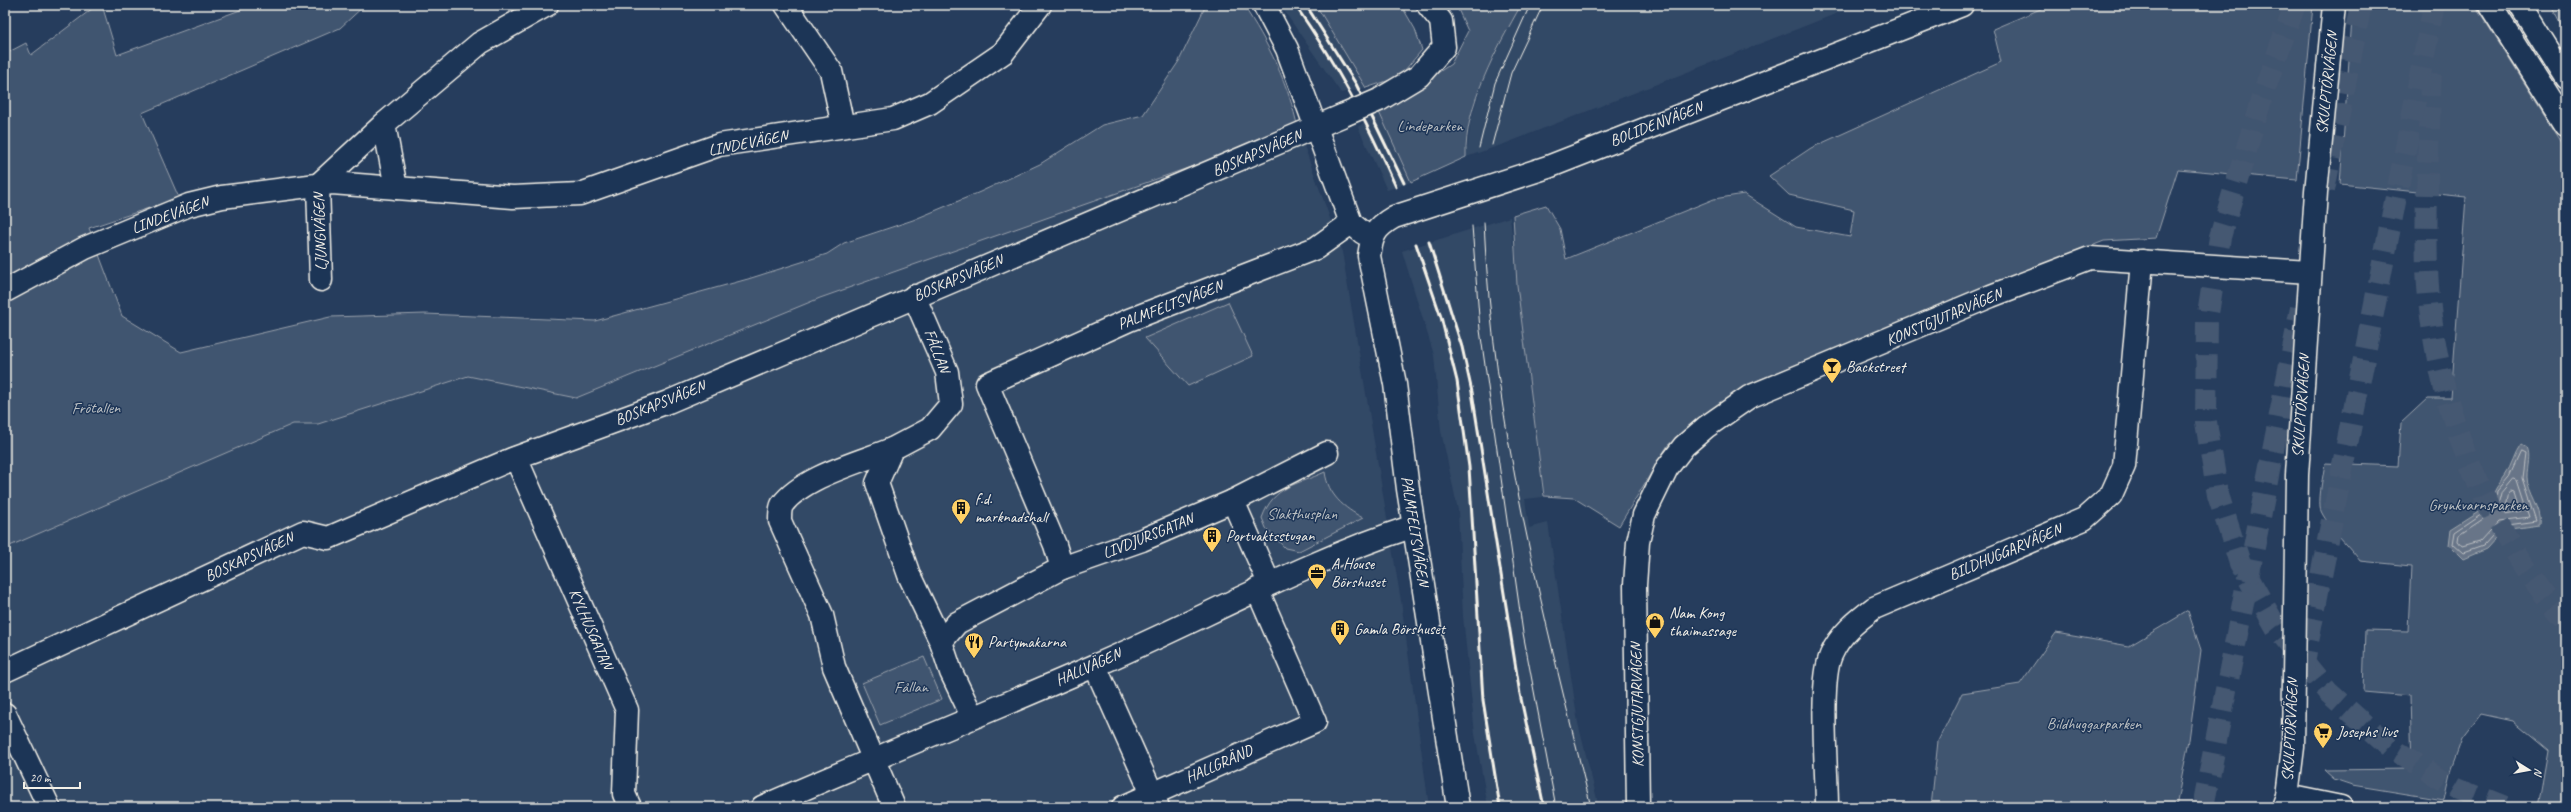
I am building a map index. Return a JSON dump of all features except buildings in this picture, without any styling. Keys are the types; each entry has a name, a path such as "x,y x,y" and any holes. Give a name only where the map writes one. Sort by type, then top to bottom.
{"street":[{"path":"318,184 384,124 480,43 547,5"},
{"path":"786,5 831,71 844,126"},
{"name":"LINDEVÄGEN","path":"5,291 85,248 188,205 222,197 332,182 513,197 580,194 719,146 893,119 930,103 1003,54 1040,5"},
{"path":"1264,5 1287,49 1351,224 1370,248"},
{"name":"BOSKAPSVÄGEN","path":"5,671 303,532 328,538 516,458 668,402 914,296 1317,128 1379,100 1419,76 1444,47 1441,21 1428,5"},
{"name":"BOLIDENVÄGEN","path":"1370,248 1380,225 1394,218 1548,167 1962,5"},
{"name":"SKULPTÖRVÄGEN","path":"2285,801 2293,747 2294,516 2310,272 2334,5"},
{"path":"2490,5 2566,125"},
{"path":"2520,5 2566,78"},
{"path":"384,124 396,188"},
{"name":"LJUNGVÄGEN","path":"318,184 321,280"},
{"name":"PALMFELTSVÄGEN","path":"1062,568 1055,545 987,384 1128,320 1316,248 1351,224"},
{"name":"PALMFELTSVÄGEN","path":"1370,248 1394,377 1414,526 1458,807"},
{"name":"KONSTGJUTARVÄGEN","path":"1638,807 1634,585 1638,542 1644,514 1654,490 1667,468 1684,446 1706,427 1749,397 1991,296 2090,258 2310,272"},
{"name":"BILDHUGGARVÄGEN","path":"1827,807 1826,690 1831,655 1850,626 1874,608 2084,518 2112,495 2124,466 2142,261"},
{"name":"FÅLLAN","path":"894,807 834,667 822,615 780,520 781,507 796,490 837,470 892,449 930,429 952,404 947,372 914,296"},
{"path":"892,449 877,483 909,575 941,642 951,672 972,716"},
{"path":"1263,586 1233,501 1327,453"},
{"name":"KYLHUSGATAN","path":"516,458 627,710 624,794 630,807"},
{"name":"LIVDJURSGATAN","path":"941,642 957,623 1062,568 1142,540 1233,501"},
{"name":"HALLVÄGEN","path":"770,806 874,758 1095,666 1263,586 1383,536 1414,526"},
{"name":"HALLGRÄND","path":"1123,807 1156,801 1315,722 1263,586"},
{"path":"1095,666 1156,801"},
{"path":"5,714 49,807"},
{"path":"2285,801 2341,807"}],"shaded area":[{"path":"1280,5 1316,5 1366,88 1341,93"},
{"path":"1521,5 1858,5 1504,144 1466,157 1471,119 1484,78 1503,37"},
{"path":"1379,112 1411,182 1387,190 1358,127"},
{"path":"1298,129 1342,252 1401,601 1429,807 5,807 5,546 297,419 468,376 576,398 820,298"},
{"path":"1510,217 1543,497 1525,499 1529,528 1548,523 1578,723 1599,807 1488,807 1475,734 1463,616 1458,510 1441,431 1434,355 1402,251"}],"green space":[{"name":"Frötallen","path":"97,5 102,5 117,55 254,5 365,5 340,28 142,113 179,198 89,228 122,316 181,352 330,317 425,314 595,321 748,279 827,254 844,243 913,220 980,192 1040,164 1102,125 1143,115 1179,61 1206,5 1243,5 1261,34 1276,64 1289,96 1298,129 820,298 576,398 468,376 318,424 293,424 5,548 5,54 26,43 31,55"},
{"path":"1316,5 1401,5 1415,29 1422,50 1399,77 1366,88"},
{"name":"Lindeparken","path":"1456,5 1521,5 1502,40 1476,98 1470,118 1466,157 1411,182 1379,112 1451,64 1468,31"},
{"path":"2050,5 2313,5 2297,180 2178,169 2156,238 2104,241 1746,385 1668,445 1619,526 1574,498 1544,496 1517,285 1513,215 1546,205 1560,229 1566,259 1714,199 1744,194 1796,227 1850,237 1854,210 1789,195 1769,176 1811,148 2001,62 1993,29"},
{"name":"Grynkvarnsparken","path":"2353,5 2475,5 2566,149 2566,807 2538,807 2548,750 2513,721 2481,714 2462,739 2451,769 2444,800 2352,785 2334,779 2324,770 2412,769 2410,696 2363,692 2365,630 2408,631 2411,566 2360,561 2321,512 2321,485 2325,463 2398,466 2401,423 2428,398 2451,398 2466,197 2340,184"},
{"path":"2552,5 2566,5 2566,32"},
{"path":"1228,302 1253,356 1188,386 1145,338"},
{"name":"Slakthusplan","path":"1325,472 1333,494 1349,510 1363,518 1299,551 1285,548 1266,528 1262,518 1267,507 1280,492"},
{"name":"Bildhuggarparken","path":"2188,611 2201,650 2189,740 2176,807 1931,807 1938,741 1962,693 2020,684 2056,633 2129,646"},
{"name":"Fållan","path":"924,657 942,699 880,725 862,683"}],"water":[{"path":"2521,445 2526,448 2527,451 2528,458 2526,476 2528,488 2538,513 2539,525 2503,530 2486,549 2463,559 2449,545 2451,529 2492,503 2498,485 2507,472"}],"tunnel":[{"path":"2295,5 2263,94 2220,237 2207,320 2206,422 2218,495 2240,563 2276,627 2328,692 2394,751 2457,788 2504,807"},
{"path":"2324,190 2361,5"},
{"path":"2302,672 2434,5"},
{"path":"2431,74 2427,196 2427,268 2431,316 2439,363 2451,410 2466,456 2486,500 2509,542 2536,582 2566,619"},
{"path":"2203,807 2301,308"}],"tram line":[{"path":"1479,148 1495,83 1530,5"},
{"path":"1492,145 1511,73 1543,5"},
{"path":"1484,222 1489,296 1497,370 1509,444 1539,590 1591,807"},
{"path":"1472,226 1480,330 1523,633 1556,807"}],"railway":[{"path":"1295,5 1338,71 1396,187"},
{"path":"1306,5 1356,84 1404,183"},
{"path":"1429,242 1462,347 1472,392 1520,694 1544,807"},
{"path":"1416,244 1441,317 1457,381 1469,467 1483,700 1500,807"}],"place":[{"name":"Backstreet","path":"1832,384"},
{"name":"f.d. marknadshall","path":"961,525"},
{"name":"Portvaktsstugan","path":"1212,553"},
{"name":"A House Börshuset","path":"1317,590"},
{"name":"Nam Kong thaimassage","path":"1655,639"},
{"name":"Gamla Börshuset","path":"1340,646"},
{"name":"Partymakarna","path":"974,659"},
{"name":"Josephs livs","path":"2323,749"}]}
